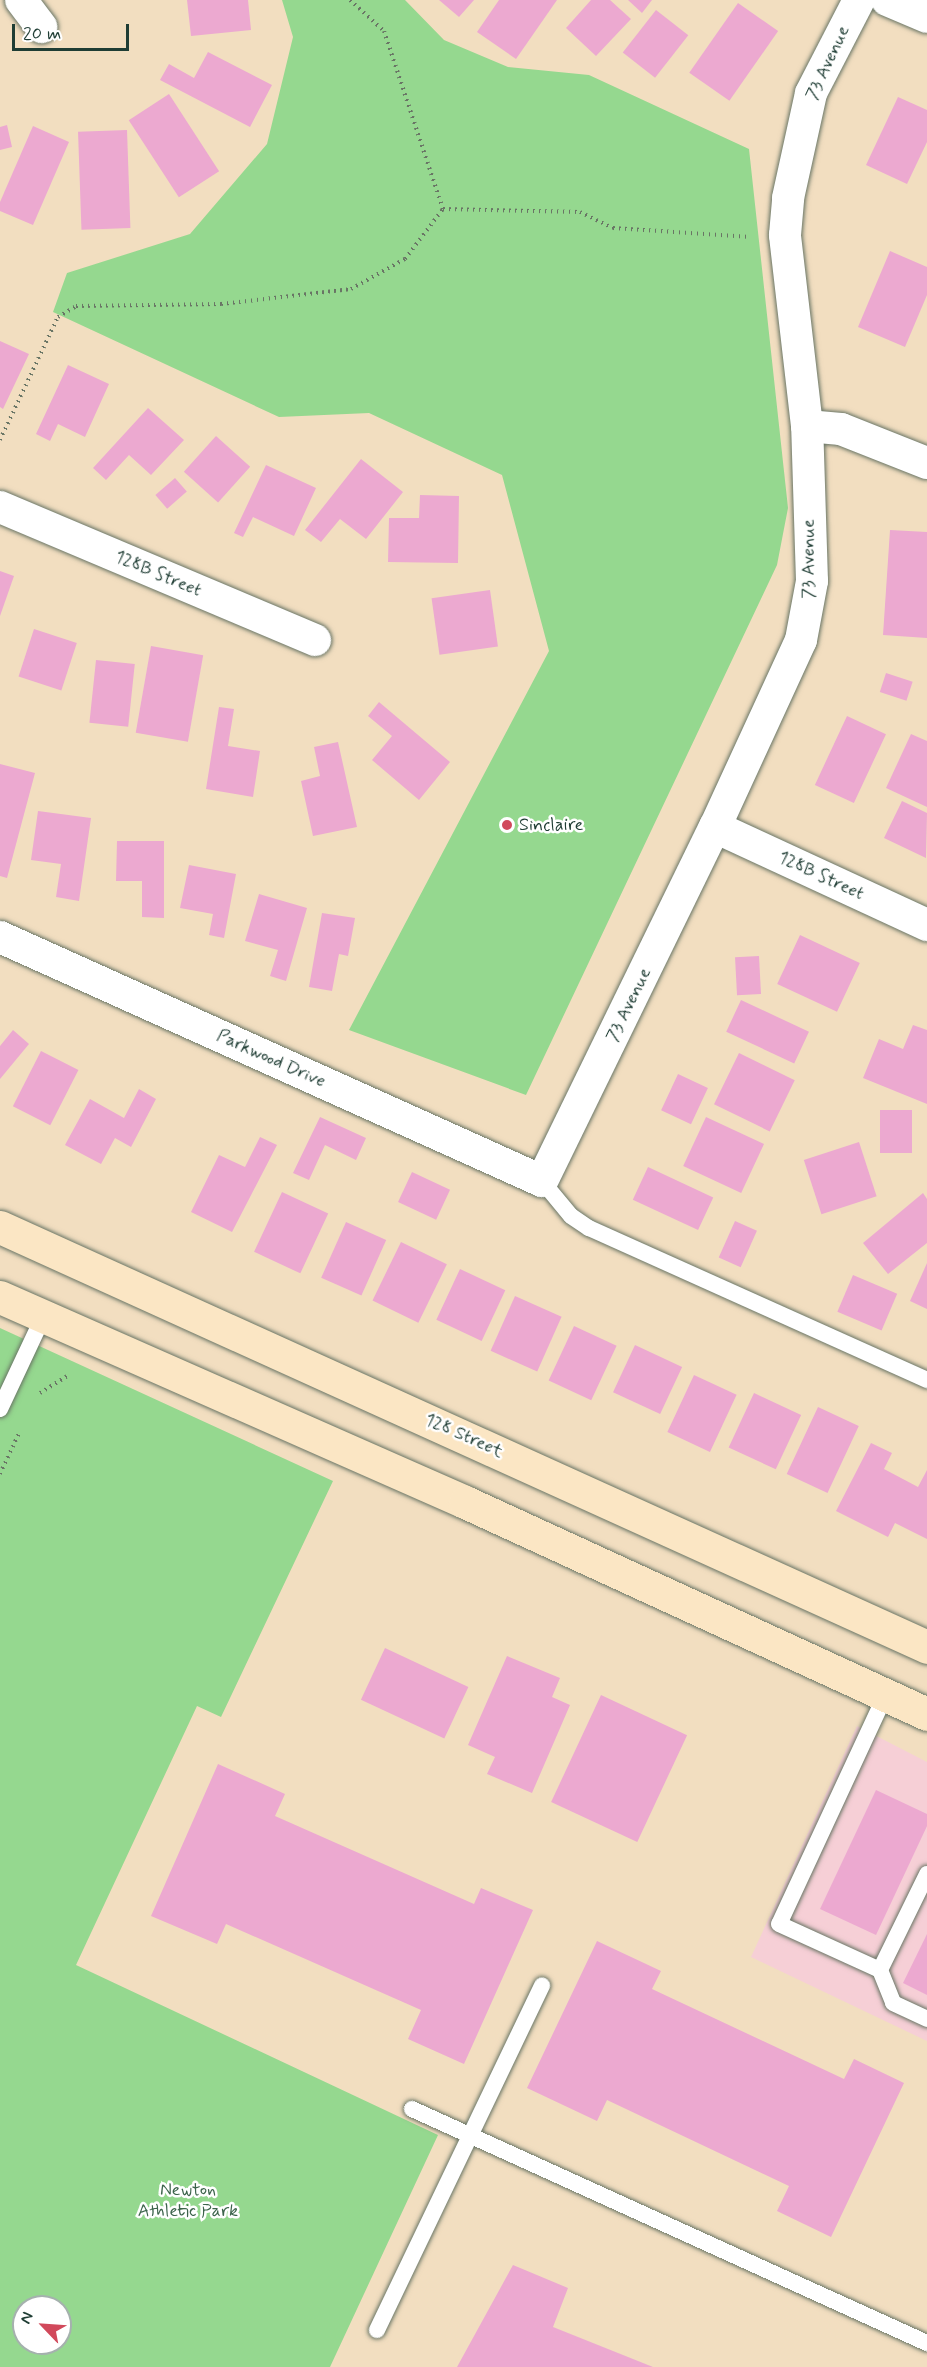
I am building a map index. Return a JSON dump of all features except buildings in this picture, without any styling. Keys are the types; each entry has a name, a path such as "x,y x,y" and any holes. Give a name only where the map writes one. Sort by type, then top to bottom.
{"main road":[{"name":"128 Street","path":"0,1227 927,1647"},
{"path":"0,1298 465,1502 927,1714"}],"street":[{"path":"21,0 41,27"},
{"name":"73 Avenue","path":"542,1181 715,827 801,640 809,612 812,581 807,426 786,266 788,198 811,93 859,0"},
{"path":"887,0 927,17"},
{"path":"807,426 841,429 927,464"},
{"name":"128B Street","path":"0,507 315,640"},
{"name":"128B Street","path":"715,827 927,926"},
{"name":"Parkwood Drive","path":"0,937 542,1181"}],"lane":[{"path":"542,1181 571,1216 589,1228 927,1380"},
{"path":"0,1409 43,1317"},
{"path":"885,1696 779,1924 880,1970 893,2003 927,2019"},
{"path":"880,1970 927,1874"},
{"path":"377,2330 542,1986"},
{"path":"412,2109 927,2343"}],"path":[{"path":"350,0 384,31 443,209"},
{"path":"443,209 580,212 613,228 750,238 760,233"},
{"path":"0,440 66,309 221,304 351,289 405,259 443,209"}],"shaded area":[{"path":"857,1726 927,1762 927,2041 751,1957"}],"green space":[{"path":"282,0 405,0 444,40 508,67 589,75 749,149 788,508 777,565 526,1095 349,1030 549,651 502,475 369,413 279,417 53,312 67,273 190,234 267,144 293,37"},
{"name":"Newton Athletic Park","path":"0,1328 333,1481 221,1717 197,1706 76,1965 438,2135 330,2367 0,2367"}],"place":[{"name":"Sinclaire","path":"507,825"}]}
